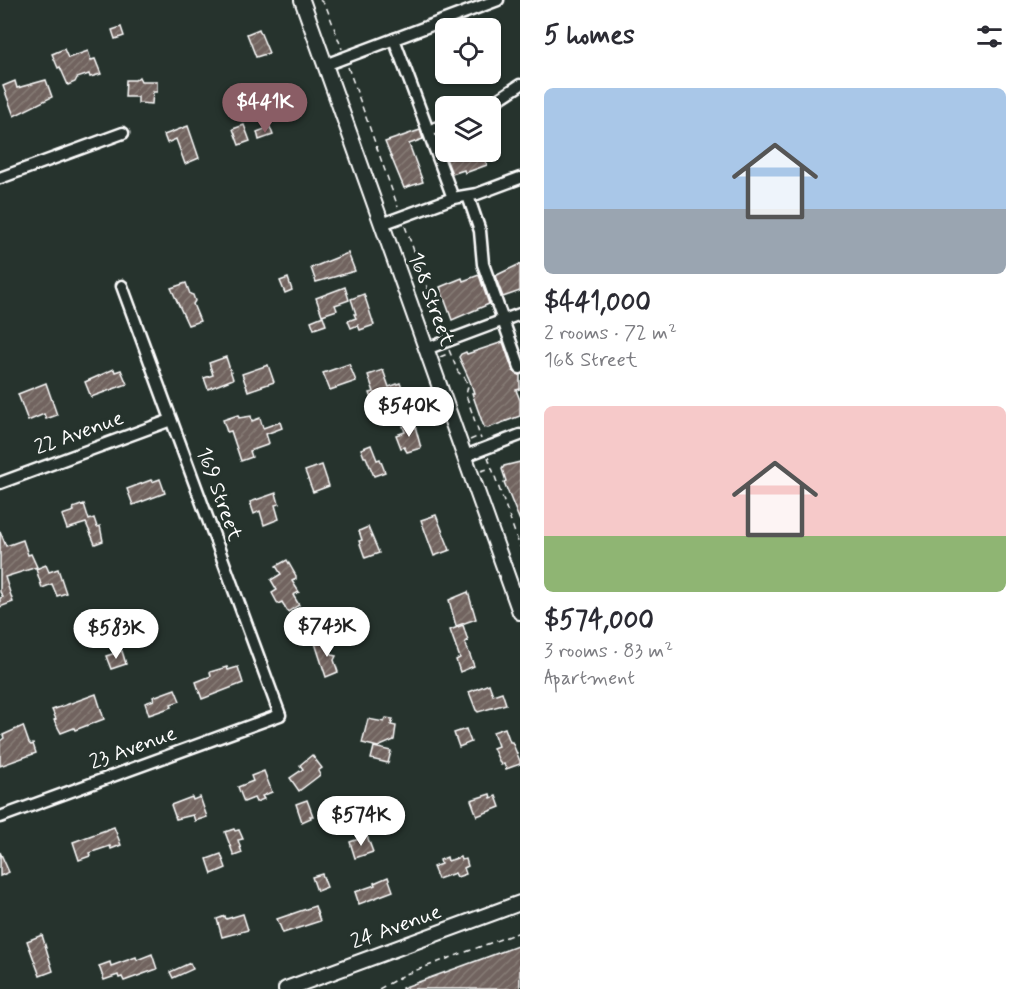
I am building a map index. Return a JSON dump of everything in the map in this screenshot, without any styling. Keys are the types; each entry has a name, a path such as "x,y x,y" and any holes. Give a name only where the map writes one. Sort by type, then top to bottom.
{"main road":[{"name":"168 Street","path":"302,0 426,349 516,590 520,612"},
{"name":"24 Avenue","path":"285,989 306,986 520,903"}],"street":[{"path":"325,65 498,0"},
{"path":"394,39 453,198"},
{"path":"501,97 520,85"},
{"path":"428,130 435,128"},
{"path":"0,178 123,132"},
{"path":"382,224 453,198 468,196 520,178"},
{"path":"468,196 480,231 483,264 520,368"},
{"name":"169 Street","path":"122,286 280,715"},
{"path":"426,349 520,314"},
{"name":"22 Avenue","path":"0,483 171,420"},
{"path":"465,456 520,435"},
{"name":"23 Avenue","path":"0,817 280,715"}],"path":[{"path":"320,0 326,6 342,50"},
{"path":"348,66 398,207"},
{"path":"406,228 445,337"},
{"path":"449,348 458,372 465,378 468,386 466,395 483,444"},
{"path":"487,455 520,547"},
{"path":"379,989 406,974 520,932"}],"building":[{"path":"121,27 124,36 115,39 112,30"},
{"path":"259,29 269,53 256,57 247,34"},
{"path":"64,49 68,58 88,51 91,60 95,59 101,74 90,77 89,74 77,78 75,82 68,85 52,54"},
{"path":"139,77 141,81 157,81 157,92 153,92 152,104 138,103 138,97 125,97 126,80 135,80"},
{"path":"46,80 52,97 14,116 3,86 15,81 17,88"},
{"path":"278,93 283,110 275,113 273,108 267,110 265,103 269,102 267,97"},
{"path":"244,125 250,141 239,145 233,129"},
{"path":"188,126 199,158 185,164 176,139 167,143 164,135"},
{"path":"270,127 273,135 259,140 257,132"},
{"path":"420,130 423,139 409,144 423,182 404,188 385,142"},
{"path":"447,162 486,162 487,165 465,173 464,170 452,174"},
{"path":"348,253 355,271 316,282 311,268"},
{"path":"520,264 520,291 503,297 495,276"},
{"path":"479,275 489,304 452,320 440,287 462,278 463,281"},
{"path":"288,278 292,290 285,293 280,281"},
{"path":"186,283 190,294 193,295 195,301 193,304 200,321 188,325 171,288"},
{"path":"345,287 349,300 335,305 337,310 322,315 316,298"},
{"path":"364,294 374,325 360,330 358,325 351,328 348,321 356,318 354,314 356,314 351,299"},
{"path":"323,316 326,325 314,329 311,321"},
{"path":"503,342 513,371 520,375 520,389 516,390 520,400 520,416 488,428 484,427 470,381 459,357 466,352 467,354"},
{"path":"226,357 233,379 208,389 204,378 213,375 209,363"},
{"path":"349,364 356,381 330,390 323,373"},
{"path":"268,365 274,382 248,391 242,374"},
{"path":"114,369 115,372 121,370 127,384 91,397 85,382"},
{"path":"383,370 389,387 400,383 405,396 374,404 370,393 374,392 368,375"},
{"path":"46,383 57,415 46,419 44,414 28,421 18,394"},
{"path":"238,415 239,418 251,416 252,421 260,418 263,428 280,422 282,428 266,434 269,443 250,451 252,457 241,461 231,431 227,432 223,420"},
{"path":"414,422 421,448 407,452 404,447 401,448 396,435 405,432 403,426"},
{"path":"371,445 385,472 374,476 361,449"},
{"path":"520,462 520,521 504,482 506,481 502,469 504,466"},
{"path":"322,465 329,486 313,492 305,471"},
{"path":"160,479 165,493 133,505 127,489"},
{"path":"276,493 279,504 275,505 279,519 264,525 260,511 254,514 250,502"},
{"path":"84,504 89,520 94,518 97,527 100,526 103,541 95,544 86,523 67,529 62,515"},
{"path":"436,515 450,550 434,556 421,520"},
{"path":"368,527 379,553 365,558 359,541 362,540 359,531"},
{"path":"0,531 6,546 23,540 28,555 31,554 37,567 5,577 13,602 0,607 0,598 3,597 0,592"},
{"path":"287,560 296,576 296,579 292,581 299,592 293,595 299,605 288,612 282,602 278,604 272,593 277,590 271,580 281,574 276,566"},
{"path":"46,565 49,572 58,569 66,593 57,596 52,584 42,588 36,569"},
{"path":"468,592 476,619 456,626 449,600"},
{"path":"463,625 468,641 465,642 474,666 460,672 456,660 460,658 450,630"},
{"path":"326,638 332,655 336,656 334,660 338,672 326,677 315,643"},
{"path":"122,651 126,664 111,669 106,656"},
{"path":"227,667 228,670 238,667 243,683 202,699 196,682 211,676 210,672"},
{"path":"489,684 493,695 502,692 506,704 478,712 469,692"},
{"path":"175,689 180,701 171,704 172,707 149,715 145,703 154,700 153,697"},
{"path":"96,694 104,719 61,733 52,710"},
{"path":"386,718 393,719 391,725 396,726 394,740 378,747 362,743 368,719 384,722"},
{"path":"23,726 29,743 33,744 36,753 0,766 0,741 4,738 3,735"},
{"path":"505,728 520,761 520,764 506,769 504,764 501,765 493,748 498,746 493,732"},
{"path":"466,729 471,742 459,747 454,733"},
{"path":"374,747 391,751 388,763 371,759"},
{"path":"312,755 322,768 318,771 320,775 299,791 290,778 303,769 300,765"},
{"path":"264,771 272,792 262,796 264,799 256,802 254,798 244,802 238,787 253,781 251,776"},
{"path":"490,794 491,798 496,796 500,807 477,816 471,800"},
{"path":"192,797 193,800 200,797 207,817 195,821 193,815 176,819 171,805"},
{"path":"307,800 313,816 302,822 296,804"},
{"path":"114,827 121,845 89,853 90,856 79,860 73,842"},
{"path":"239,830 243,839 238,840 242,853 234,856 225,832"},
{"path":"367,836 373,852 355,858 350,842"},
{"path":"0,852 9,872 0,876"},
{"path":"221,854 226,868 212,874 207,859"},
{"path":"447,857 448,861 460,857 461,860 466,859 468,866 464,868 466,874 457,877 455,873 438,879 433,867 441,864 440,860"},
{"path":"322,874 327,887 317,891 312,877"},
{"path":"388,877 393,891 359,904 355,892 375,885 374,883"},
{"path":"315,906 320,921 283,933 277,919"},
{"path":"243,914 248,930 222,937 217,919"},
{"path":"42,935 53,971 40,976 27,941"},
{"path":"520,945 520,989 402,989 402,988"},
{"path":"152,954 157,969 124,981 118,975 104,980 99,966 110,962 111,966"},
{"path":"190,963 193,969 173,978 170,972"}]}
